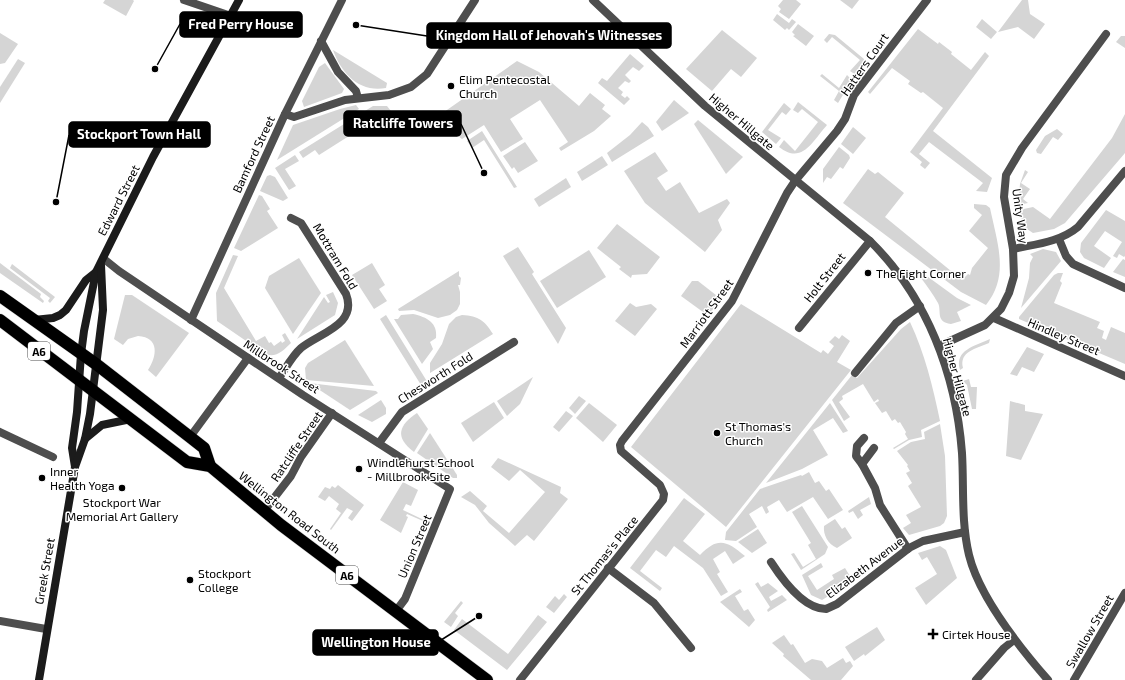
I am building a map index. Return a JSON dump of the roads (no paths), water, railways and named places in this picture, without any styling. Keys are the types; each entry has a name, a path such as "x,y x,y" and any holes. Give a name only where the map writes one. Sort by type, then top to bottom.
{"highway":[{"name":"A6","path":"0,296 96,364 204,448 210,466"},
{"name":"Wellington Road South","path":"0,320 187,462 210,466 264,511 487,680"}],"main road":[{"name":"Edward Street","path":"80,381 84,331 100,265 110,241 239,0"},
{"name":"Edward Street","path":"93,391 103,310 100,265"},
{"path":"34,320 53,318 60,315 66,310 86,280 100,265"},
{"name":"Greek Street","path":"75,467 72,448 80,381"},
{"name":"Greek Street","path":"39,680 46,629 75,467 85,439 93,391"},
{"path":"85,439 102,425 131,419"}],"street":[{"path":"184,0 231,16"},
{"name":"Bamford Street","path":"190,320 195,314 284,114 342,0"},
{"path":"284,114 294,117 330,104 358,98 389,95 411,87 427,74 475,0"},
{"name":"Hatters Court","path":"795,181 837,131 845,119 854,95 927,0"},
{"name":"Higher Hillgate","path":"595,1 617,25 705,106 870,241 886,258 920,306 939,346 947,372 961,440 965,532 970,556 976,574 1014,640 1048,680"},
{"name":"Unity Way","path":"939,346 974,331 994,318 1001,309 1009,293 1014,276 1013,249 1004,197 1006,175 1022,148 1106,34"},
{"path":"321,41 338,72 356,91 358,98"},
{"path":"1013,249 1059,239 1078,227 1125,171"},
{"name":"Marriott Street","path":"620,448 622,441 732,301 739,290 773,219 795,181"},
{"name":"Mottram Fold","path":"279,378 301,349 340,323 347,314 348,307 346,294 301,223 291,218"},
{"path":"1059,239 1066,256 1073,264 1125,288"},
{"name":"Holt Street","path":"799,328 870,241"},
{"name":"Millbrook Street","path":"100,265 119,271 190,320 450,489"},
{"path":"855,373 896,323 920,306"},
{"name":"Hindley Street","path":"994,318 1125,376"},
{"name":"Chesworth Fold","path":"379,443 402,412 514,342"},
{"path":"190,437 248,358"},
{"name":"Ratcliffe Street","path":"264,511 292,476 301,457 332,413"},
{"path":"0,432 53,457"},
{"path":"864,438 857,446 856,456 875,488 880,505 908,549"},
{"name":"St Thomas's Place","path":"520,680 664,497 660,485 623,453 620,448"},
{"path":"862,464 874,448"},
{"name":"Union Street","path":"396,611 405,599 450,489"},
{"name":"Elizabeth Avenue","path":"771,562 781,578 796,594 814,606 826,609 837,604 908,549 923,541 965,532"},
{"path":"608,568 654,603 691,648"},
{"name":"Swallow Street","path":"1074,680 1125,593"},
{"path":"0,621 46,629"},
{"path":"976,680 1004,648 1014,640"}],"place":[{"name":"Kingdom Hall of Jehovah's Witnesses","path":"356,25"},
{"name":"Fred Perry House","path":"155,69"},
{"name":"Elim Pentecostal Church","path":"451,86"},
{"name":"Ratcliffe Towers","path":"484,173"},
{"name":"Stockport Town Hall","path":"56,202"},
{"name":"The Fight Corner","path":"868,273"},
{"name":"St Thomas's Church","path":"717,433"},
{"name":"Windlehurst School - Millbrook Site","path":"359,469"},
{"name":"Inner Health Yoga","path":"42,478"},
{"name":"Stockport War Memorial Art Gallery","path":"122,488"},
{"name":"Stockport College","path":"190,580"},
{"name":"Wellington House","path":"479,616"},
{"name":"Cirtek House","path":"933,634"}]}
